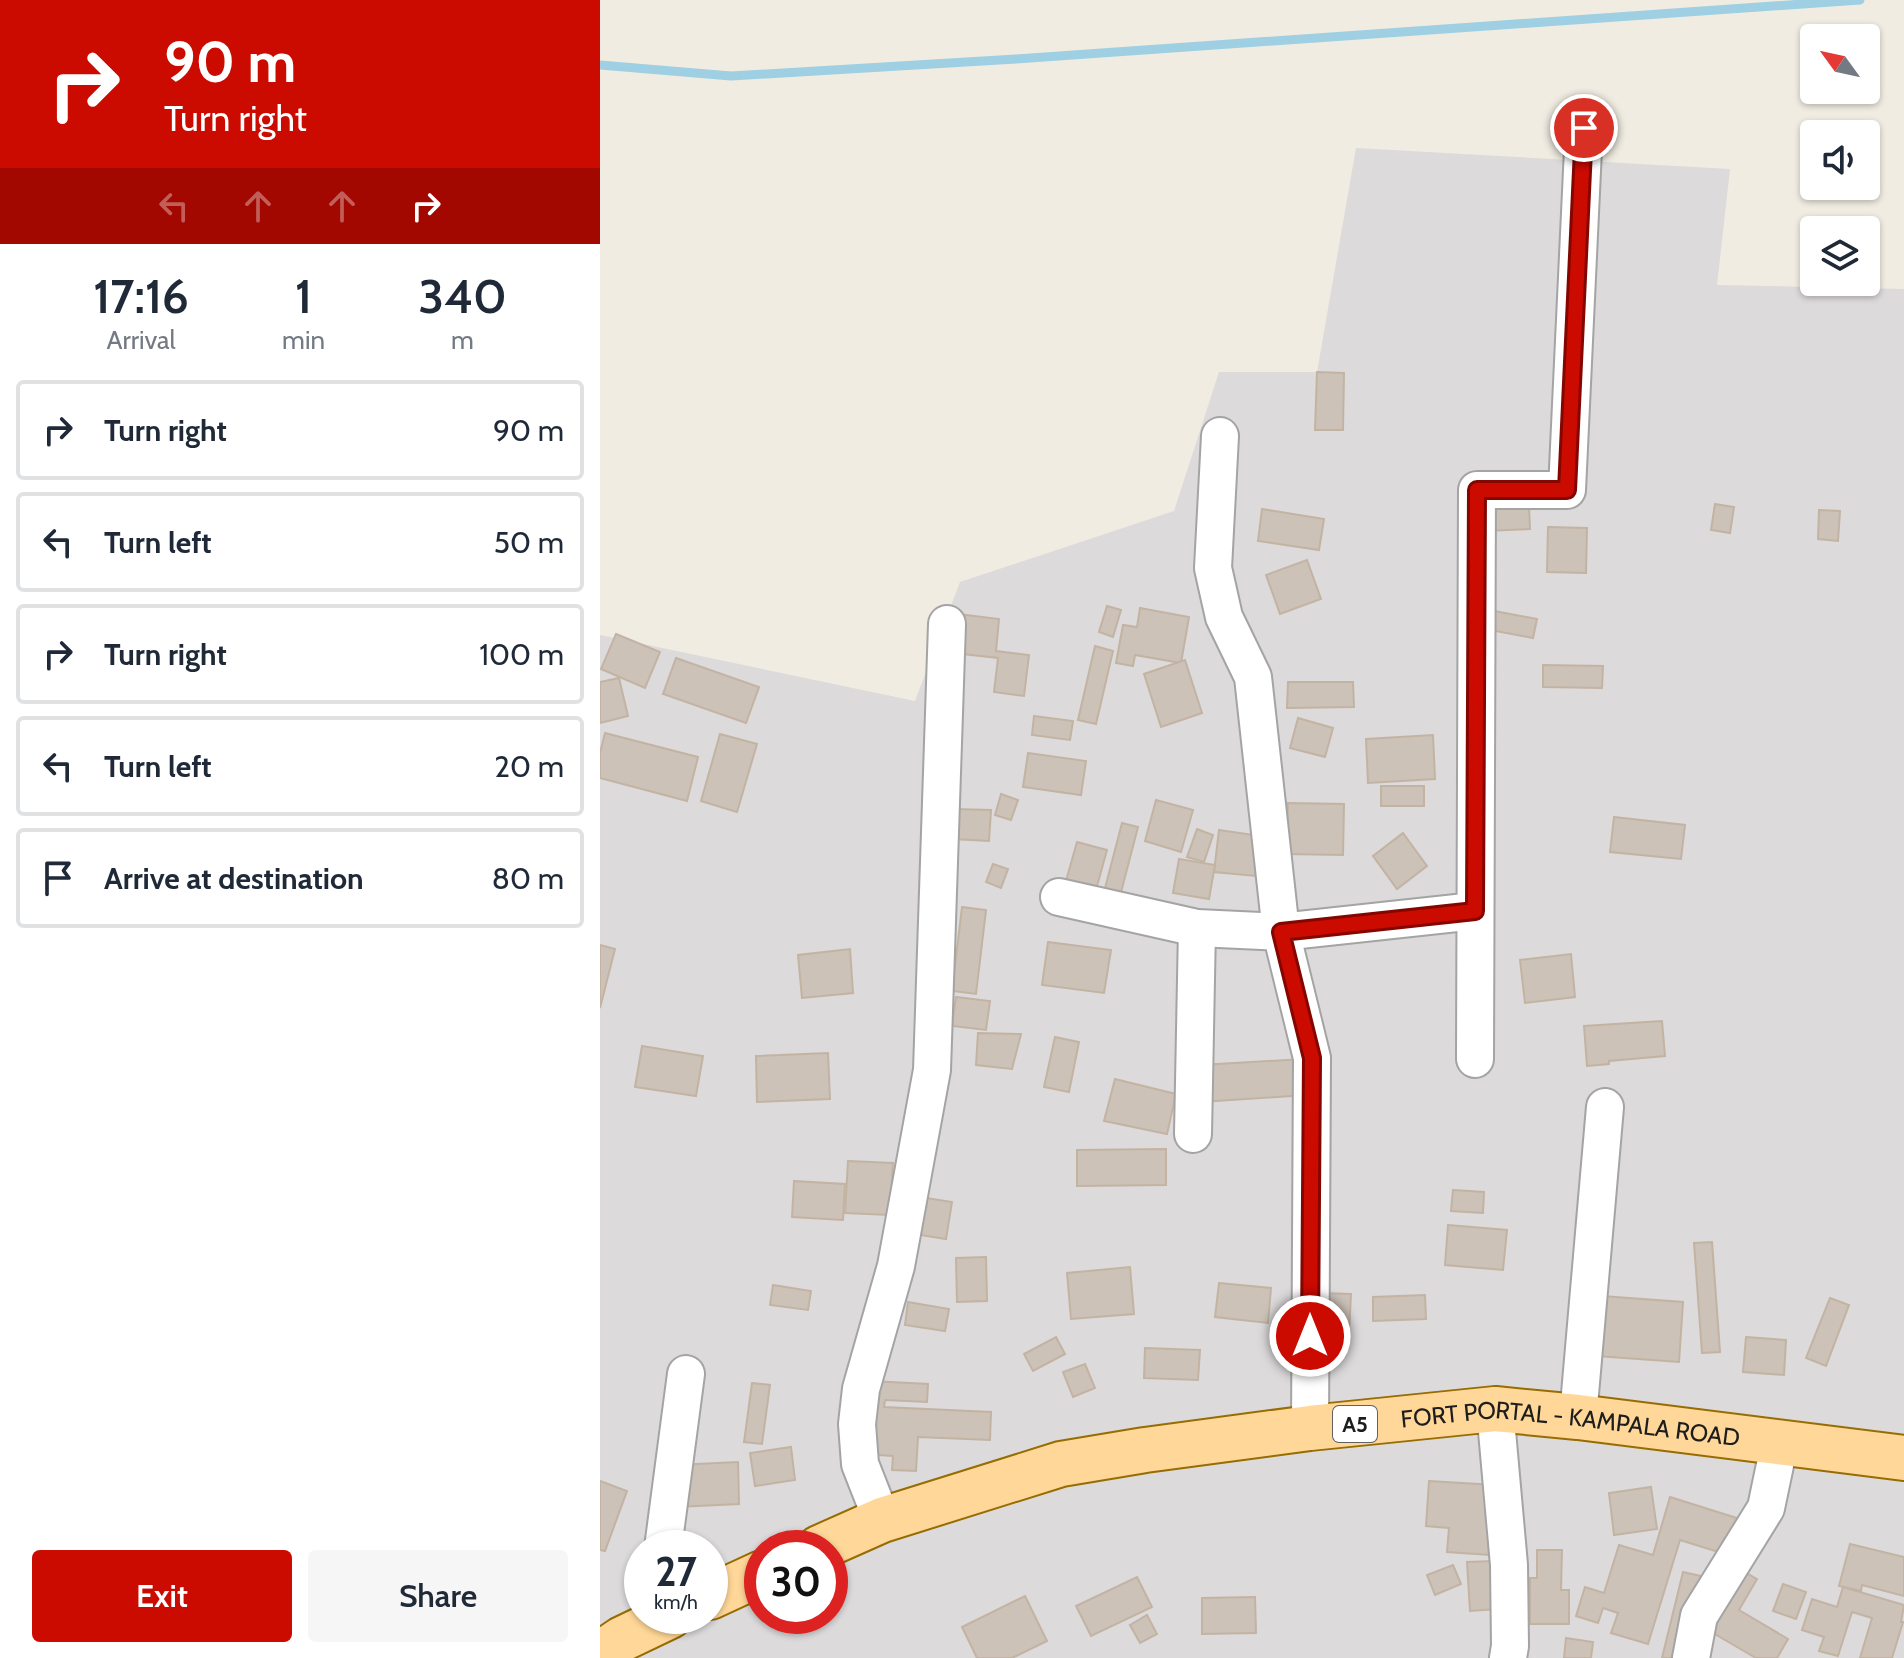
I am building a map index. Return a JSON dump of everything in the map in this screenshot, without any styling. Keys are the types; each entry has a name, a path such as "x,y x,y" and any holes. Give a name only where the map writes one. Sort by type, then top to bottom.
{"main road":[{"name":"FORT PORTAL - KAMPALA ROAD","path":"848,1535 882,1520 1061,1464 1310,1428 1495,1409 1904,1458"},
{"path":"611,1644 632,1634"}],"street":[{"path":"1475,1059 1477,490 1567,490 1584,128"},
{"path":"1220,436 1213,568 1224,617 1253,677 1281,932 1312,1058 1310,1428"},
{"path":"882,1520 860,1464 857,1424 861,1389 896,1266 932,1070 947,624"},
{"path":"1059,897 1197,928 1281,932 1475,911"},
{"path":"1193,1134 1197,928"},
{"path":"1578,1417 1605,1107"},
{"path":"665,1530 686,1374"},
{"path":"1495,1409 1509,1565 1508,1658"},
{"path":"1691,1658 1699,1616 1766,1508 1780,1441"}],"shaded area":[{"path":"1356,148 1730,169 1717,285 1800,287 1800,296 1880,296 1880,288 1904,289 1904,1658 600,1658 600,635 915,701 960,582 1174,511 1219,372 1317,372"}],"building":[{"path":"1317,372 1344,373 1343,430 1315,430"},
{"path":"1715,504 1734,507 1730,533 1711,530"},
{"path":"1529,505 1530,529 1484,531 1482,508"},
{"path":"1262,509 1324,519 1319,550 1258,541"},
{"path":"1819,510 1840,511 1838,541 1818,539"},
{"path":"1548,527 1587,528 1586,573 1547,572"},
{"path":"1307,560 1321,599 1280,614 1266,575"},
{"path":"1107,606 1121,610 1113,637 1099,632"},
{"path":"1140,608 1189,617 1181,663 1135,655 1133,666 1116,663 1123,625 1137,627"},
{"path":"1489,610 1537,619 1533,638 1485,629"},
{"path":"958,614 999,619 996,651 1029,655 1024,696 994,692 998,658 954,653"},
{"path":"616,634 660,652 645,688 601,669"},
{"path":"1095,646 1113,651 1096,724 1078,720"},
{"path":"676,658 759,687 746,723 663,694"},
{"path":"1185,660 1202,713 1161,727 1144,674"},
{"path":"1543,665 1603,666 1602,688 1543,687"},
{"path":"619,678 628,716 600,723 600,682"},
{"path":"1288,682 1353,682 1354,707 1287,708"},
{"path":"1034,716 1073,721 1070,740 1032,735"},
{"path":"1298,718 1333,728 1325,757 1290,748"},
{"path":"605,733 698,757 687,801 600,778 600,753"},
{"path":"720,734 757,744 737,812 701,801"},
{"path":"1433,735 1435,779 1368,783 1366,739"},
{"path":"1028,753 1086,761 1081,795 1023,787"},
{"path":"1381,786 1424,786 1424,806 1381,806"},
{"path":"1001,794 1018,800 1011,820 995,815"},
{"path":"1156,800 1193,810 1181,852 1145,841"},
{"path":"1288,803 1344,804 1343,855 1286,854"},
{"path":"954,809 991,810 989,841 952,839"},
{"path":"1614,817 1685,825 1681,859 1610,852"},
{"path":"1122,823 1138,827 1119,900 1103,896"},
{"path":"1197,829 1213,835 1204,862 1187,857"},
{"path":"1219,830 1261,836 1256,876 1214,872"},
{"path":"1403,833 1427,866 1397,889 1373,856"},
{"path":"1077,842 1107,850 1094,897 1064,888"},
{"path":"1179,859 1215,865 1209,899 1173,893"},
{"path":"993,864 1008,869 1001,888 986,882"},
{"path":"962,907 986,910 976,994 952,991"},
{"path":"1048,942 1111,950 1104,993 1042,985"},
{"path":"600,945 615,949 600,1008"},
{"path":"850,949 853,993 802,998 798,955"},
{"path":"1571,954 1575,997 1525,1003 1520,960"},
{"path":"956,997 990,1001 986,1030 952,1026"},
{"path":"1662,1021 1665,1056 1587,1066 1584,1026"},
{"path":"978,1033 1021,1034 1012,1069 976,1065"},
{"path":"1055,1037 1079,1042 1069,1092 1044,1087"},
{"path":"642,1046 703,1056 696,1096 635,1087"},
{"path":"828,1053 830,1099 757,1102 756,1056"},
{"path":"1304,1059 1306,1095 1202,1102 1201,1065"},
{"path":"1115,1079 1176,1094 1167,1134 1104,1121"},
{"path":"1166,1149 1166,1185 1077,1186 1077,1150"},
{"path":"848,1161 893,1163 890,1215 845,1213"},
{"path":"794,1181 845,1184 843,1220 792,1217"},
{"path":"1453,1190 1484,1192 1483,1213 1451,1211"},
{"path":"920,1197 952,1202 946,1239 914,1234"},
{"path":"1448,1225 1507,1230 1503,1270 1445,1265"},
{"path":"1712,1242 1720,1352 1702,1353 1694,1243"},
{"path":"986,1257 987,1301 957,1302 956,1258"},
{"path":"1130,1267 1134,1314 1071,1319 1067,1273"},
{"path":"1219,1283 1271,1288 1268,1323 1215,1317"},
{"path":"773,1285 811,1291 808,1310 770,1305"},
{"path":"1319,1293 1351,1294 1349,1333 1317,1332"},
{"path":"1425,1295 1426,1319 1373,1321 1373,1297"},
{"path":"1602,1296 1683,1302 1679,1362 1597,1356"},
{"path":"1830,1298 1849,1305 1826,1366 1806,1358"},
{"path":"908,1302 949,1309 945,1331 905,1325"},
{"path":"1056,1337 1065,1354 1033,1371 1024,1354"},
{"path":"1746,1337 1786,1340 1784,1375 1743,1372"},
{"path":"1145,1348 1200,1350 1198,1380 1144,1378"},
{"path":"1085,1364 1095,1388 1073,1397 1063,1372"},
{"path":"871,1381 928,1384 927,1402 885,1400 884,1407 991,1412 990,1440 918,1437 916,1471 892,1470 893,1456 864,1454"},
{"path":"752,1383 770,1385 762,1444 744,1442"},
{"path":"791,1447 795,1480 755,1486 750,1453"},
{"path":"738,1462 739,1504 677,1507 675,1465"},
{"path":"600,1481 627,1491 605,1551 600,1550"},
{"path":"1429,1481 1495,1485 1490,1555 1447,1552 1449,1528 1426,1526"},
{"path":"1651,1487 1657,1529 1614,1535 1609,1493"},
{"path":"1670,1497 1743,1520 1731,1556 1680,1540 1648,1644 1611,1633 1618,1613 1603,1608 1598,1623 1576,1616 1585,1587 1604,1593 1619,1545 1653,1555"},
{"path":"1850,1544 1904,1557 1904,1596 1862,1585 1861,1591 1839,1586"},
{"path":"1537,1550 1562,1550 1561,1590 1569,1590 1569,1624 1530,1624 1530,1578 1537,1578"},
{"path":"1495,1561 1498,1609 1470,1611 1467,1562"},
{"path":"1453,1565 1461,1584 1435,1595 1427,1575"},
{"path":"1736,1567 1757,1579 1739,1610 1788,1639 1777,1658 1756,1658 1701,1626"},
{"path":"1683,1572 1701,1576 1682,1658 1662,1658"},
{"path":"1137,1577 1152,1607 1091,1636 1076,1606"},
{"path":"1783,1584 1806,1592 1796,1619 1773,1611"},
{"path":"1843,1587 1904,1605 1903,1622 1892,1658 1860,1658 1872,1618 1852,1612 1838,1656 1819,1651 1824,1637 1802,1630 1812,1599 1837,1607"},
{"path":"1025,1596 1047,1641 1012,1658 977,1658 962,1627"},
{"path":"1255,1597 1256,1633 1202,1634 1202,1598"},
{"path":"1147,1615 1157,1634 1140,1643 1130,1625"},
{"path":"1566,1638 1593,1642 1591,1658 1564,1658"}],"waterway":[{"path":"600,65 731,76 1860,0"}],"route":[{"path":"1310,1336 1312,1058 1281,932 1475,911 1477,490 1567,490 1584,128"}]}
